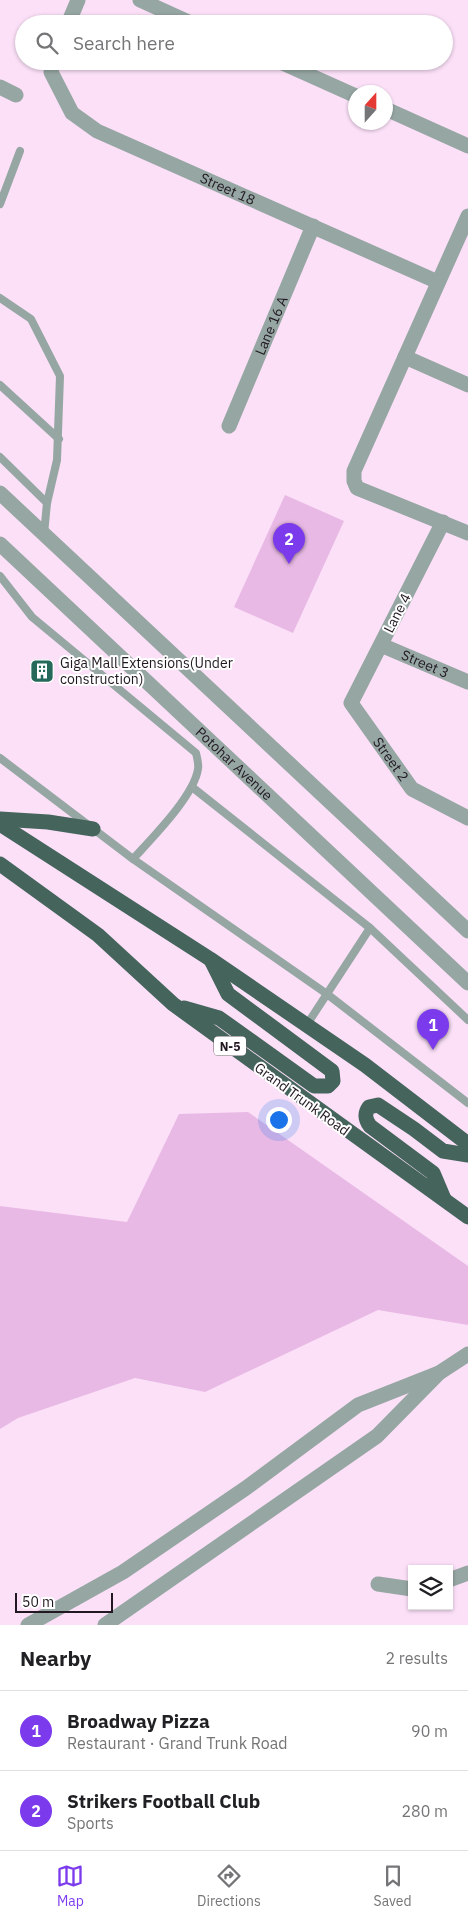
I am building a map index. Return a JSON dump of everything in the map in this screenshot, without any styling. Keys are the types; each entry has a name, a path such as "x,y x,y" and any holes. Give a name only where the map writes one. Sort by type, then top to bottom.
{"highway":[{"path":"0,819 48,822 93,829"},
{"path":"0,824 210,959 372,1070 468,1144"},
{"name":"Grand Trunk Road","path":"0,864 98,935 172,1004 350,1135 444,1199 468,1218"},
{"path":"172,1004 219,1018 314,1086 328,1086 333,1081 332,1071 228,994 210,959"},
{"path":"444,1199 433,1173 370,1126 366,1120 366,1112 369,1106 378,1105 443,1151 468,1155"}],"street":[{"path":"72,15 78,0"},
{"path":"140,0 173,15"},
{"name":"Street 18","path":"52,70 72,113 97,131 438,282"},
{"path":"298,70 348,92"},
{"path":"0,87 16,94"},
{"path":"393,112 468,146"},
{"path":"468,216 464,235 438,282 354,471 354,481 357,488 468,533"},
{"name":"Lane 16 A","path":"229,426 313,226"},
{"path":"405,356 468,385"},
{"path":"0,492 468,932"},
{"name":"Lane 4","path":"351,703 443,522"},
{"name":"Potohar Avenue","path":"0,544 468,983"},
{"name":"Street 3","path":"381,645 468,682"},
{"name":"Street 2","path":"351,703 412,789 468,818"},
{"path":"28,1625 123,1572 246,1488 358,1405 439,1373 468,1354"},
{"path":"105,1625 376,1436 439,1373"},
{"path":"453,1579 468,1573"},
{"path":"378,1584 408,1588"}],"lane":[{"path":"0,204 20,151"},
{"path":"0,298 31,319 60,376 57,460 47,502 44,534"},
{"path":"0,385 59,439"},
{"path":"0,457 47,502"},
{"path":"0,576 32,617 196,754 199,768 192,787 161,829 133,859"},
{"path":"0,758 133,859 327,994 468,1103"},
{"path":"192,787 370,928 468,1020"},
{"path":"306,1026 370,928"}],"shaded area":[{"path":"285,495 344,521 293,633 234,607"},
{"path":"248,1112 468,1266 468,1325 378,1310 205,1392 135,1378 18,1418 0,1429 0,1206 127,1222 179,1114"}],"place":[{"name":"Strikers Football Club","path":"289,564"},
{"name":"Giga Mall Extensions(Under construction)","path":"42,671"},
{"name":"Broadway Pizza","path":"433,1050"}]}
